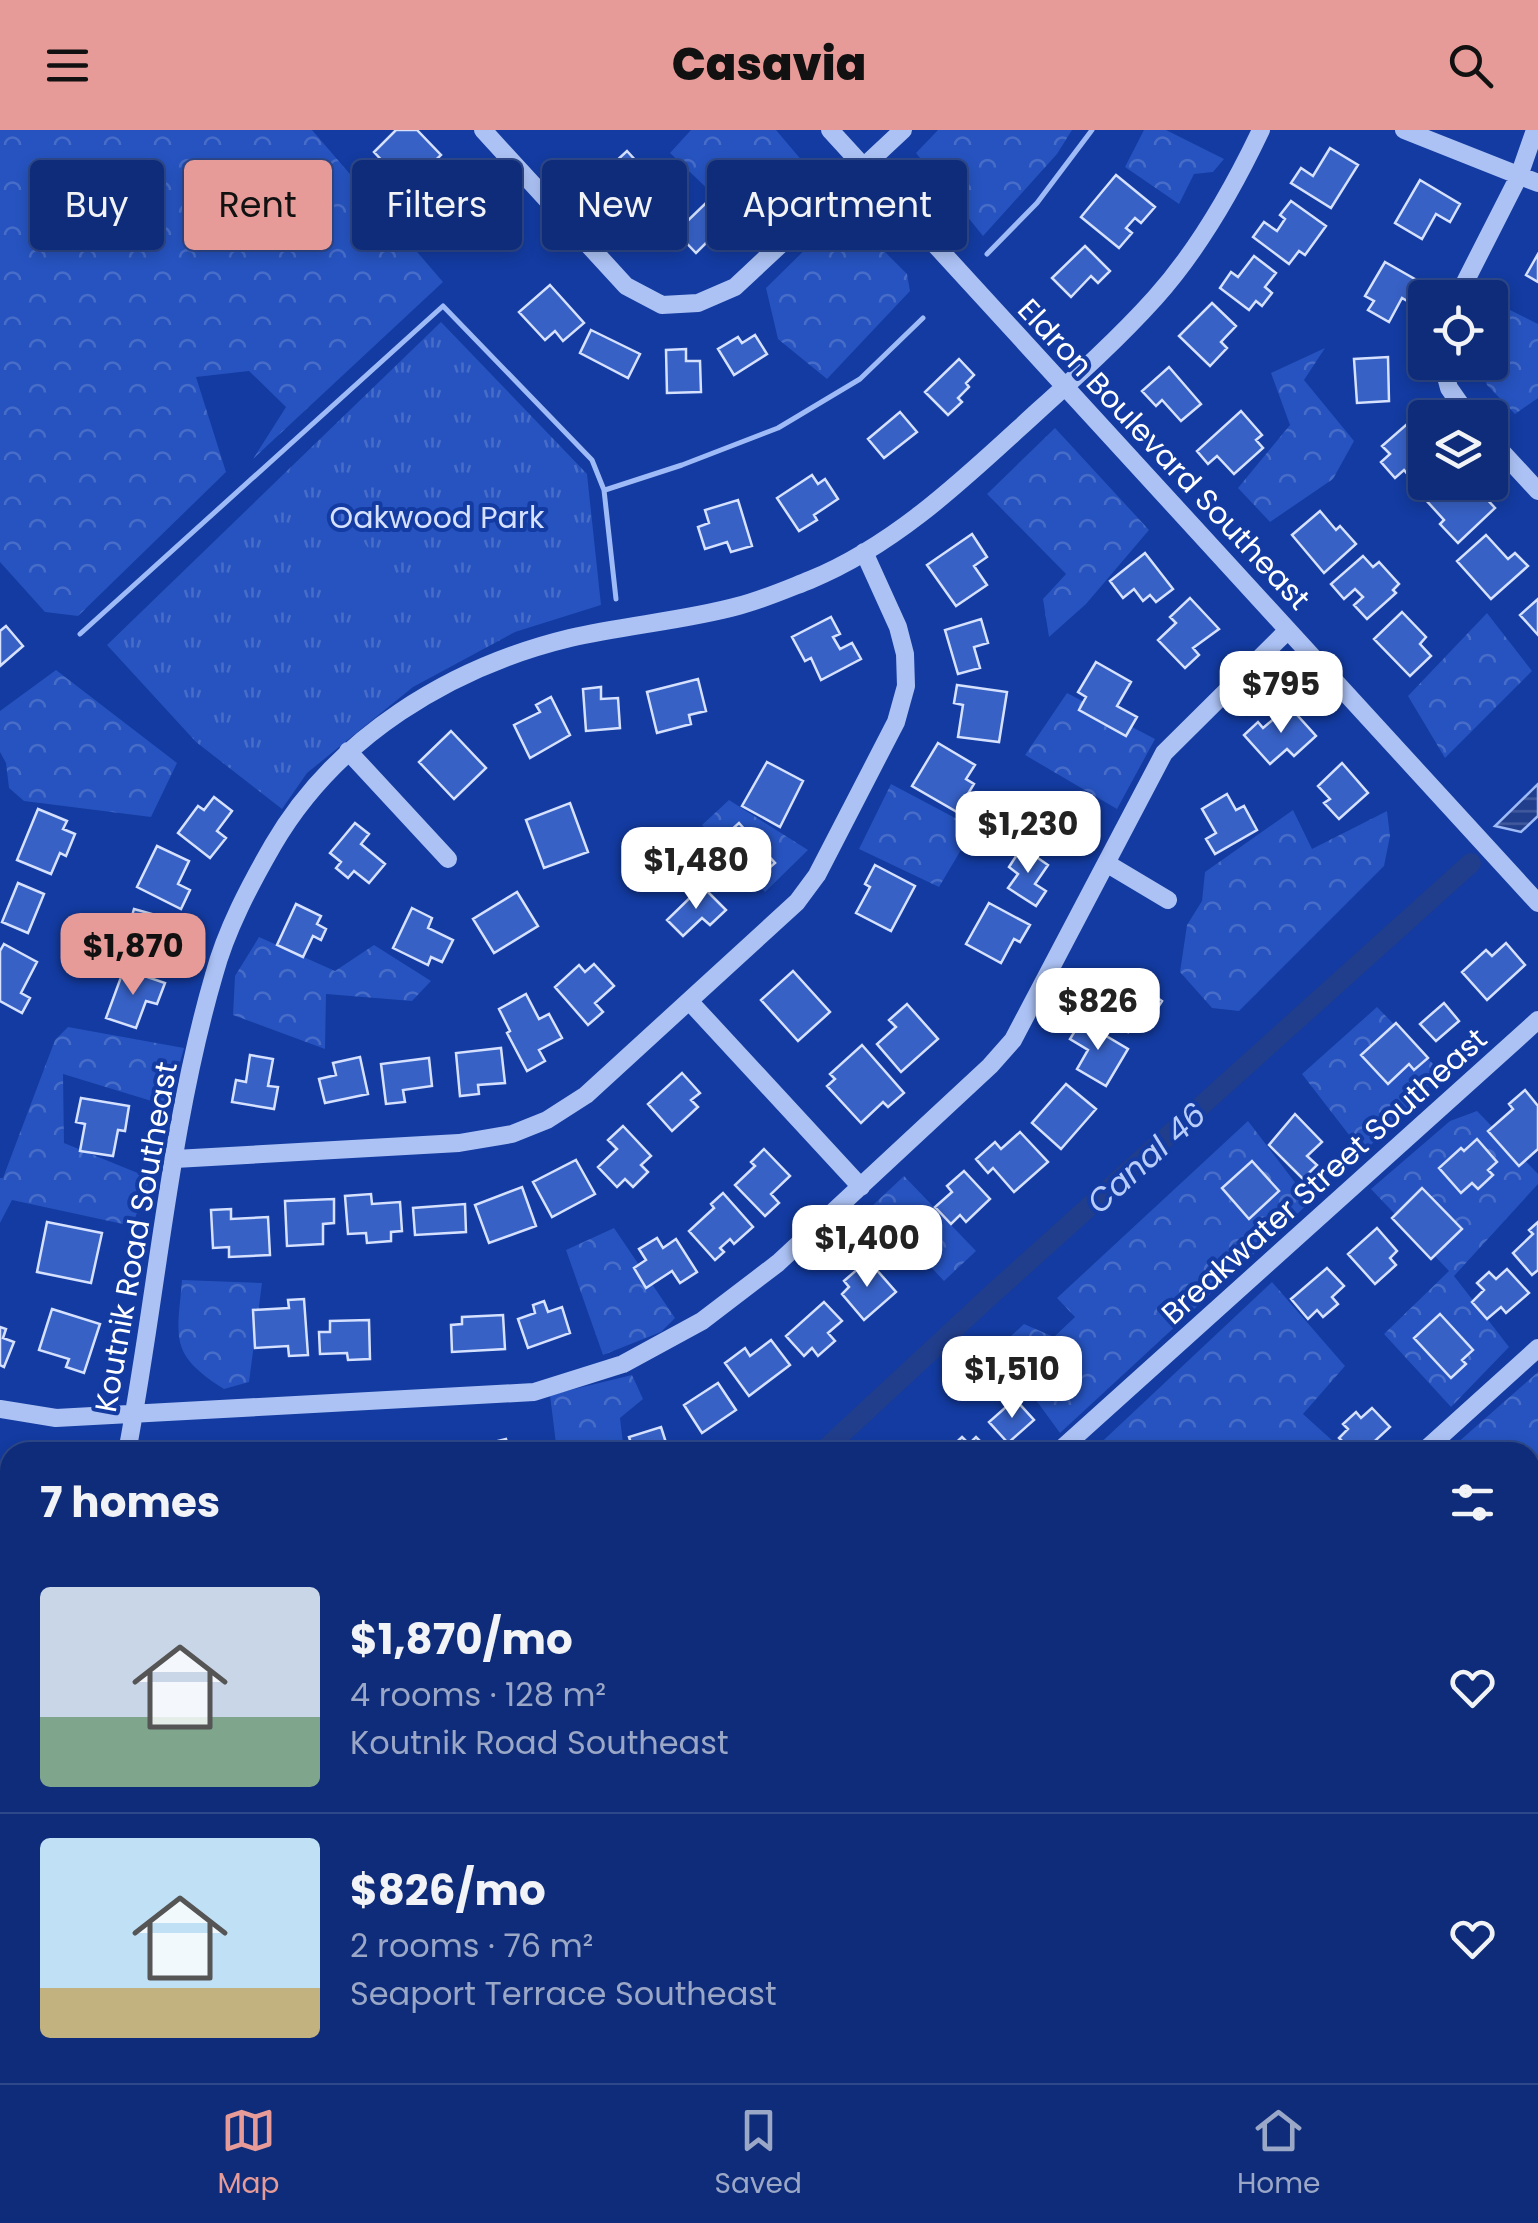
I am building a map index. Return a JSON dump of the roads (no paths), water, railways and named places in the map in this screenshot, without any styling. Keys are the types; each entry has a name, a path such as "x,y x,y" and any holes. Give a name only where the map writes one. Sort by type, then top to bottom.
{"street":[{"path":"483,130 626,286 662,305 698,304 735,286 774,250"},
{"name":"Eldron Boulevard Southeast","path":"830,130 858,160"},
{"path":"871,160 904,130"},
{"name":"Koutnik Road Southeast","path":"129,1442 176,1159 214,971 275,842 310,792 380,725 432,692 494,661 570,638 738,606 814,578 864,552 952,490 1156,297 1232,193 1261,130"},
{"path":"1404,130 1538,183"},
{"path":"1466,280 1518,176 1535,130"},
{"name":"Eldron Boulevard Southeast","path":"940,250 1538,903"},
{"path":"1508,458 1538,491"},
{"path":"176,1159 460,1144 512,1134 546,1120 586,1095 797,902 817,875 896,722 906,686 905,654 898,627 864,552"},
{"path":"0,1409 56,1418 534,1392 622,1364 702,1321 778,1264 1013,1040 1164,752 1288,630"},
{"path":"348,752 448,858"},
{"path":"1106,864 1168,900"},
{"path":"690,1003 860,1188"},
{"name":"Breakwater Street Southeast","path":"1069,1442 1538,1020"},
{"path":"1434,1442 1538,1348"}],"waterway":[{"path":"987,254 1037,203 1092,130"},
{"path":"80,634 443,306 592,460 604,490 616,599"},
{"path":"605,490 778,428 860,379 923,318"},
{"name":"Canal 46","path":"833,1442 1471,863"}],"park label":[{"name":"Oakwood Park","path":"437,517"}]}
